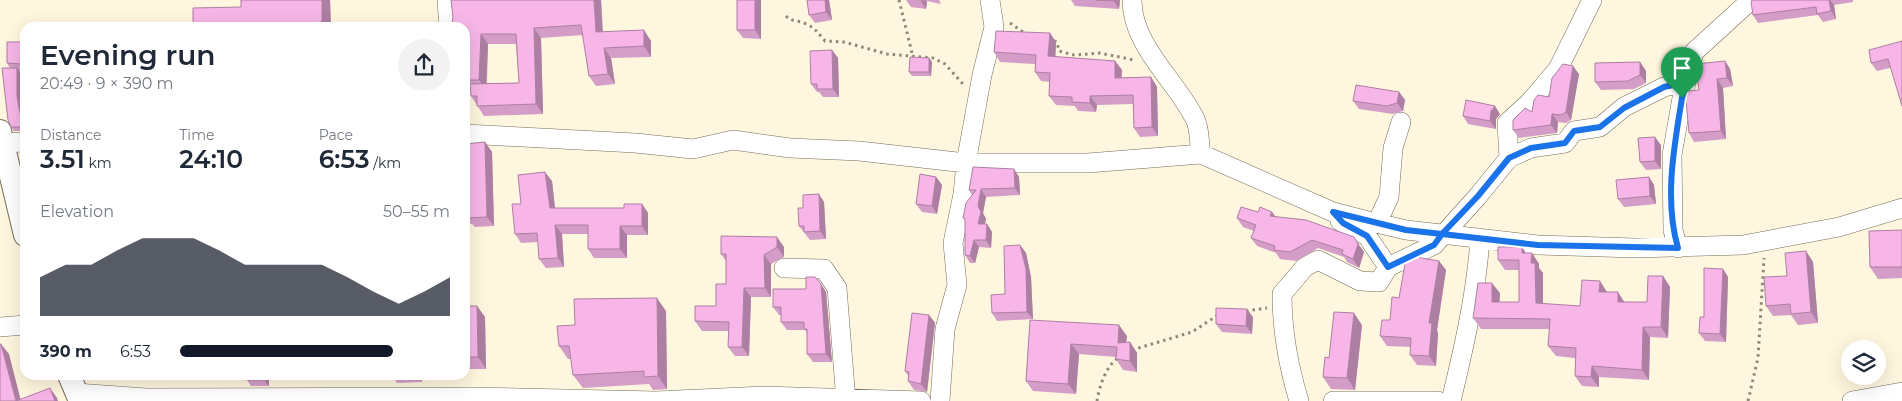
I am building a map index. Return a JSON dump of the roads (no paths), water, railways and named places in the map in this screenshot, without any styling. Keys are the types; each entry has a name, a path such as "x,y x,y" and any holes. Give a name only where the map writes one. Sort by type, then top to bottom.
{"street":[{"path":"447,0 449,22"},
{"path":"940,401 945,329 957,285 953,243 963,194 966,163 978,98 994,27 990,0"},
{"path":"1132,0 1135,22 1141,36 1176,86 1196,121 1201,154"},
{"path":"1509,158 1507,123 1529,103 1558,69 1592,0"},
{"path":"1678,248 1673,230 1672,155 1686,82 1694,52 1751,0"},
{"path":"1299,401 1289,367 1282,327 1282,294 1305,267 1318,260 1360,281 1379,282 1388,267 1434,245 1509,158 1531,148 1565,143 1574,131 1600,127 1624,108 1656,91 1664,87 1686,82"},
{"path":"1377,223 1389,197 1394,148 1401,122"},
{"path":"470,134 635,143 692,149 733,140 790,148 859,150 966,163 1088,163 1201,154 1333,212 1406,230 1538,245 1678,248 1764,241 1839,227 1902,208"},
{"path":"20,141 1,139 20,215"},
{"path":"1333,212 1343,223 1367,236 1388,267"},
{"path":"1451,401 1469,325 1476,284 1480,239"},
{"path":"784,268 824,269 837,288 846,400"},
{"path":"0,327 20,325"},
{"path":"75,390 146,398 388,399 469,397 636,401 764,396 921,401"},
{"path":"1852,401 1902,392"},
{"path":"1333,401 1436,401"}]}
